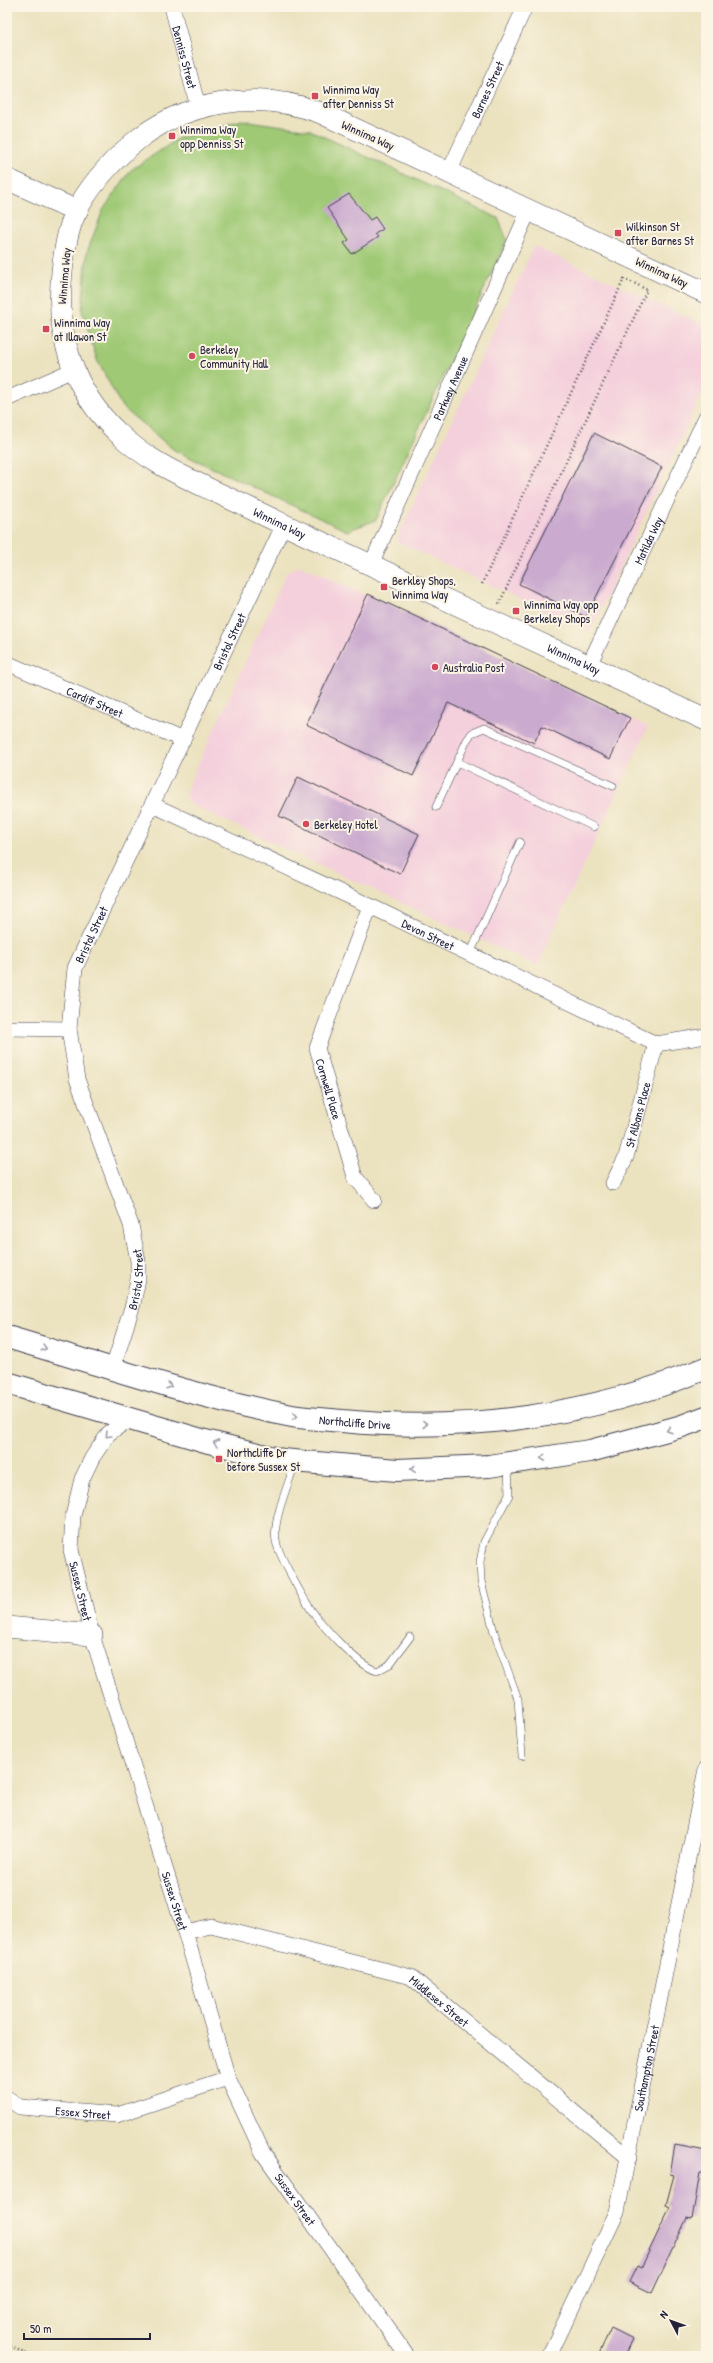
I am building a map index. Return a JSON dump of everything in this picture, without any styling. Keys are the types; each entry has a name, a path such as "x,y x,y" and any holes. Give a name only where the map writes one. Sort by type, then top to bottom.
{"main road":[{"name":"Northcliffe Drive","path":"7,1337 191,1392 294,1416 389,1425 487,1422 577,1408 665,1385 706,1368"},
{"path":"7,1383 212,1443 282,1460 397,1470 508,1463 590,1451 682,1426 706,1417"}],"street":[{"name":"Denniss Street","path":"172,7 198,107"},
{"name":"Barnes Street","path":"449,172 525,7"},
{"name":"Winnima Way","path":"706,293 449,172 302,106 250,100 198,107 173,116 132,144 104,172 77,211 70,226 63,257 59,294 62,331 73,370 84,394 101,416 142,453 177,473 284,524 706,720"},
{"path":"7,179 77,211"},
{"name":"Parkway Avenue","path":"371,565 529,210"},
{"path":"7,399 73,370"},
{"name":"Matilda Way","path":"589,665 706,416"},
{"name":"Bristol Street","path":"113,1368 133,1304 138,1279 138,1261 131,1225 77,1080 69,1029 75,968 284,524"},
{"name":"Cardiff Street","path":"7,663 183,740"},
{"name":"Devon Street","path":"153,805 370,906 656,1044"},
{"name":"Cornwell Place","path":"370,906 317,1048 355,1177 374,1200"},
{"path":"7,1028 69,1029"},
{"path":"656,1044 706,1036"},
{"name":"St Albans Place","path":"613,1183 626,1157 656,1044"},
{"name":"Sussex Street","path":"130,1419 109,1433 92,1458 82,1479 73,1516 71,1550 92,1635 185,1932 228,2078 263,2153 407,2356"},
{"path":"7,1627 92,1635"},
{"name":"Southampton Street","path":"549,2356 617,2212 706,1768"},
{"name":"Middlesex Street","path":"185,1932 211,1926 411,1977 629,2158"},
{"name":"Essex Street","path":"7,2098 20,2107 117,2115 228,2078"}],"lane":[{"path":"436,807 472,733 484,728 613,786"},
{"path":"457,762 594,827"},
{"path":"470,954 520,842"},
{"path":"295,1461 276,1527 276,1541 281,1554 317,1618 350,1652 370,1668 378,1671 390,1664 410,1637"},
{"path":"508,1463 509,1495 484,1542 480,1562 481,1581 494,1632 518,1700 522,1756"}],"path":[{"path":"482,584 624,279 636,284 647,290 497,610"},
{"path":"636,284 638,280"},
{"path":"7,2345 31,2356"}],"shaded area":[{"path":"534,246 706,326 706,385 590,632 396,541"},
{"path":"300,565 648,727 537,966 190,804 185,793 287,572"}],"green space":[{"path":"242,120 310,130 498,218 507,240 376,520 347,531 174,450 122,407 97,360 82,311 87,252 103,210 131,170 179,138"}],"building":[{"path":"349,194 370,220 375,217 383,229 375,234 378,237 352,254 344,243 349,240 327,208"},
{"path":"594,433 662,467 586,617 519,584"},
{"path":"368,594 630,718 610,759 542,726 534,743 448,703 413,776 306,725"},
{"path":"298,777 419,834 400,874 279,816"},
{"path":"675,2145 706,2151 706,2169 704,2169 703,2173 700,2173 692,2219 687,2218 652,2293 629,2282 637,2266 641,2268 670,2207 666,2205 674,2175 670,2174"},
{"path":"611,2328 633,2339 625,2356 598,2356"}],"place":[{"name":"Winnima Way after Denniss St","path":"315,96"},
{"name":"Winnima Way opp Denniss St","path":"172,136"},
{"name":"Wilkinson St after Barnes St","path":"618,233"},
{"name":"Winnima Way at Illawon St","path":"46,329"},
{"name":"Berkeley Community Hall","path":"192,356"},
{"name":"Berkley Shops, Winnima Way","path":"384,587"},
{"name":"Winnima Way opp Berkeley Shops","path":"516,611"},
{"name":"Australia Post","path":"435,667"},
{"name":"Berkeley Hotel","path":"306,824"},
{"name":"Northcliffe Dr before Sussex St","path":"219,1459"}]}
